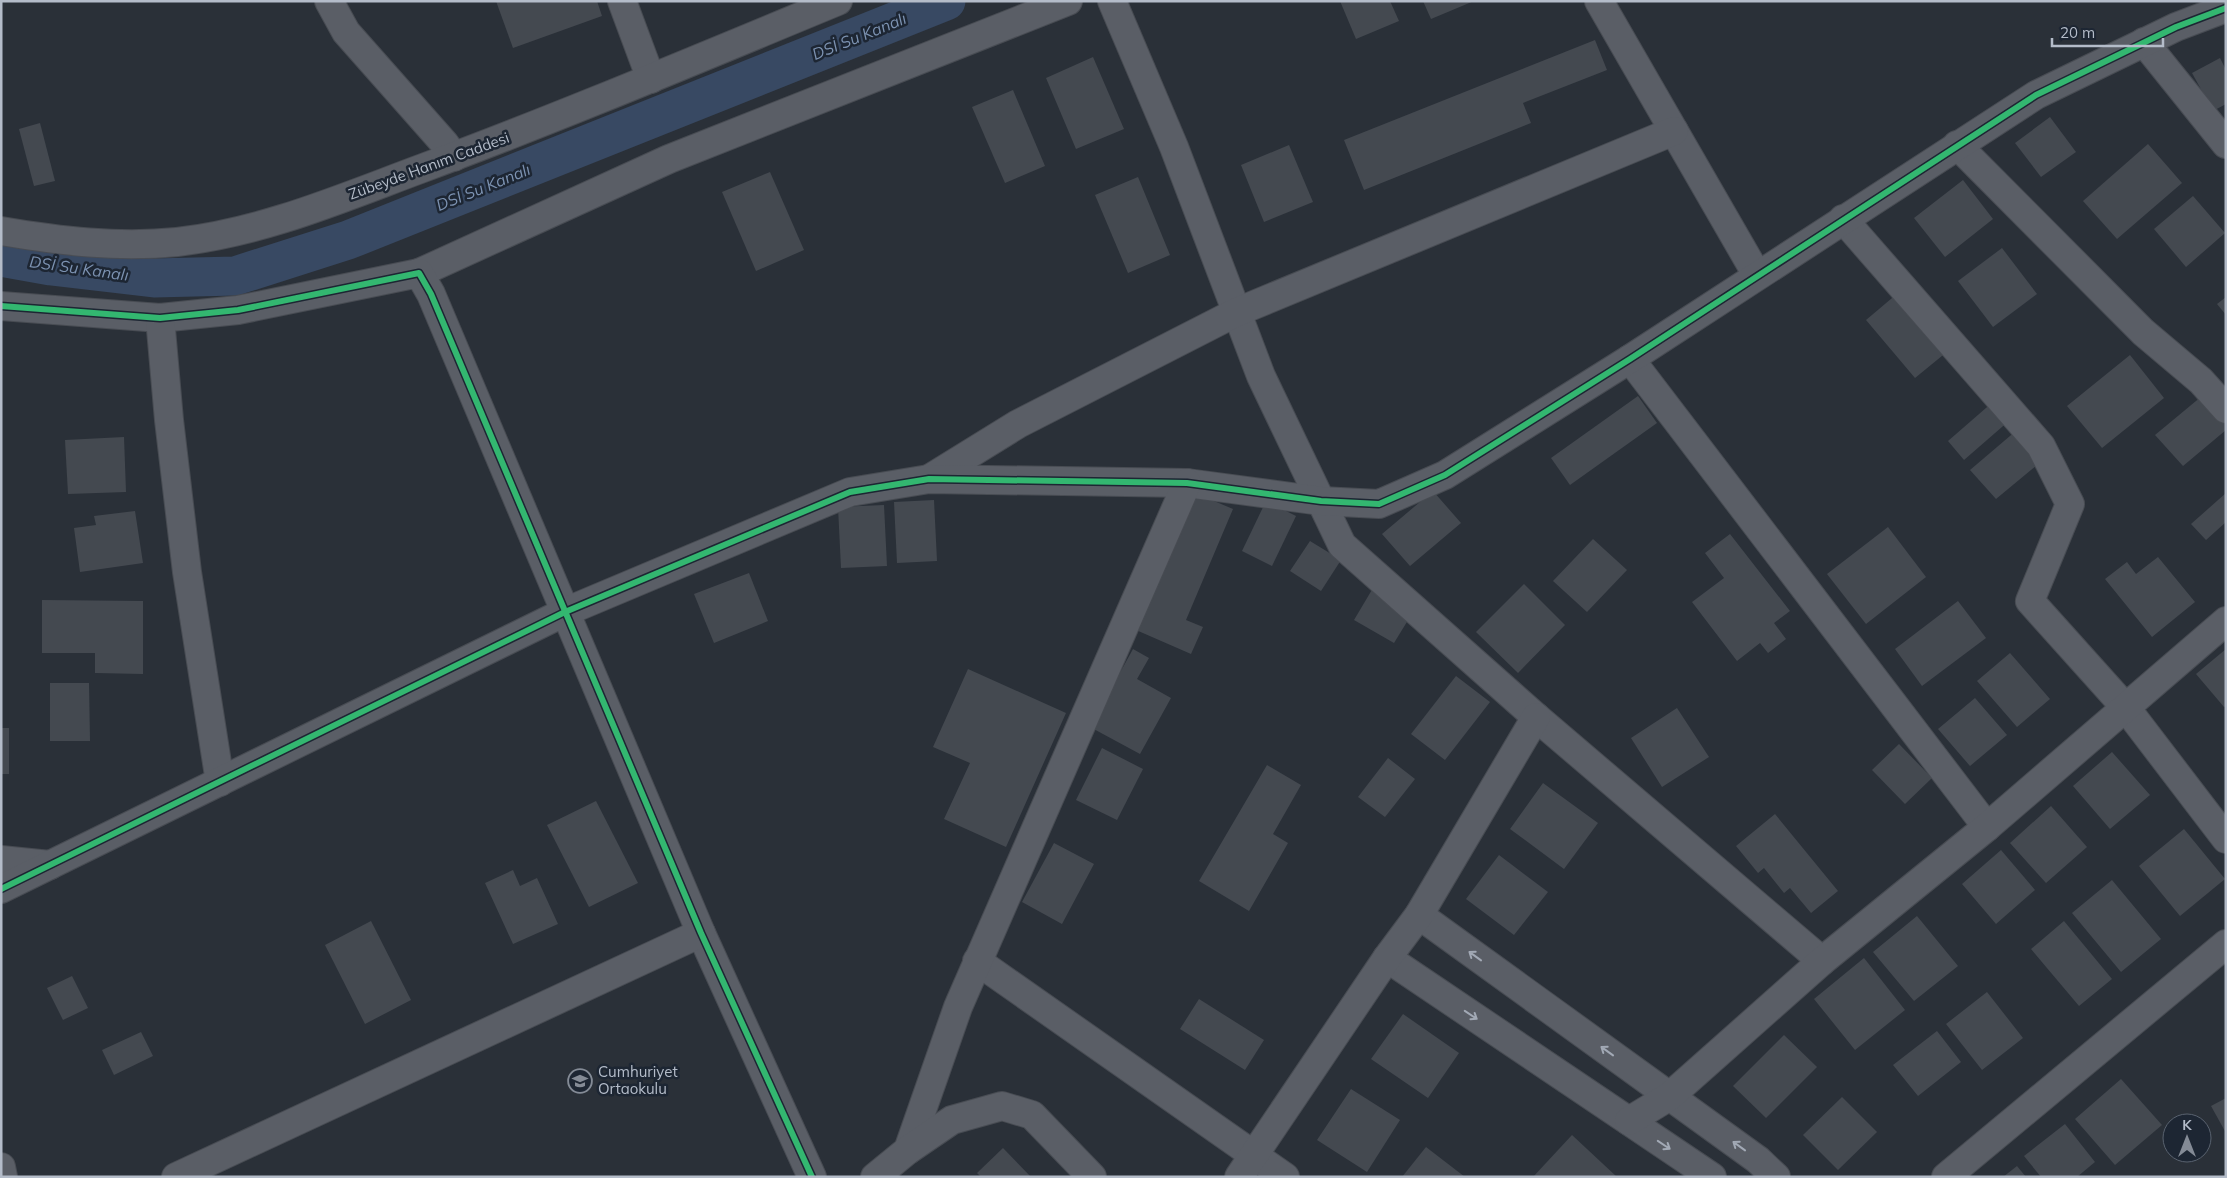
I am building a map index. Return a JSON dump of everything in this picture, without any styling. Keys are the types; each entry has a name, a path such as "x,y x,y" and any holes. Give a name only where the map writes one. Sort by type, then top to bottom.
{"street":[{"path":"329,1 346,32 445,144 454,157"},
{"path":"622,1 650,79"},
{"name":"Zübeyde Hanım Caddesi","path":"1,231 44,238 121,245 177,242 221,236 280,221 571,112 838,1"},
{"path":"1,306 160,318 238,310 419,273 669,159 1068,1"},
{"path":"1112,1 1174,147 1261,376 1342,545 1536,717 1822,962"},
{"path":"1599,1 1757,275"},
{"path":"1,890 565,612 850,492 929,479 1187,483 1321,501 1379,504 1445,475 1630,359 2036,94 2144,42 2226,8"},
{"path":"2144,42 2226,144"},
{"path":"929,479 1018,424 1237,312 1674,131"},
{"path":"1957,145 2143,332 2201,381 2226,409"},
{"path":"1843,219 2041,446 2070,504 2030,601 2126,708 2226,839"},
{"path":"419,273 431,294 701,934 812,1177"},
{"path":"160,318 169,420 187,572 220,782"},
{"path":"1630,359 1987,827"},
{"path":"908,1150 958,1007 1187,483"},
{"path":"1629,1121 1670,1096 1822,962 1987,827 2226,621"},
{"path":"1247,1166 1387,958 1419,915 1536,717"},
{"path":"1,860 50,865"},
{"path":"1419,915 1758,1160 1776,1177"},
{"path":"176,1177 701,934"},
{"path":"1946,1177 2226,944"},
{"path":"1387,958 1712,1177"},
{"path":"978,962 1247,1166 1285,1177"},
{"path":"874,1177 908,1150 952,1120 1002,1106 1032,1116 1092,1177"},
{"path":"1,1167 3,1177"}],"building":[{"path":"496,1 597,1 602,16 513,48"},
{"path":"1340,1 1390,1 1399,21 1356,39"},
{"path":"1423,1 1474,1 1431,19"},
{"path":"1595,40 1607,70 1523,103 1531,123 1364,190 1344,140"},
{"path":"1093,57 1124,129 1076,149 1046,78"},
{"path":"2220,58 2226,70 2226,104 2213,111 2192,73"},
{"path":"1013,90 1045,166 1005,183 972,107"},
{"path":"2050,117 2076,152 2041,177 2015,143"},
{"path":"40,123 55,181 34,186 19,129"},
{"path":"2148,144 2182,183 2117,239 2083,201"},
{"path":"1289,145 1313,202 1264,222 1241,165"},
{"path":"770,172 804,250 756,271 722,192"},
{"path":"1138,177 1170,255 1128,273 1095,195"},
{"path":"1963,180 1993,219 1945,257 1914,218"},
{"path":"2193,196 2225,233 2186,267 2154,229"},
{"path":"2002,248 2037,294 1993,327 1958,281"},
{"path":"1898,293 1948,351 1915,378 1866,320"},
{"path":"2226,297 2226,315 2217,304"},
{"path":"2130,355 2164,398 2102,448 2067,406"},
{"path":"1638,396 1657,423 1570,485 1551,458"},
{"path":"2202,396 2226,423 2226,430 2183,466 2155,435"},
{"path":"1994,401 2010,420 1964,460 1948,441"},
{"path":"2017,430 2043,460 1996,499 1970,470"},
{"path":"124,437 126,492 68,494 65,440"},
{"path":"1433,491 1461,523 1410,566 1382,534"},
{"path":"1195,493 1233,509 1186,620 1203,627 1191,654 1136,630"},
{"path":"2226,493 2226,522 2206,540 2191,524"},
{"path":"934,500 937,561 897,563 894,502"},
{"path":"1266,501 1296,516 1272,566 1242,551"},
{"path":"884,505 887,566 841,568 838,507"},
{"path":"135,511 143,563 80,572 74,528 96,525 94,516"},
{"path":"1888,527 1926,577 1866,624 1827,574"},
{"path":"1730,534 1790,611 1774,623 1786,639 1768,653 1760,643 1737,661 1692,602 1724,578 1705,553"},
{"path":"1593,539 1627,570 1587,612 1553,581"},
{"path":"1310,541 1341,560 1321,591 1290,571"},
{"path":"2158,557 2195,602 2152,637 2105,579 2127,562 2136,574"},
{"path":"749,573 768,621 714,643 694,594"},
{"path":"1524,584 1565,625 1518,673 1476,632"},
{"path":"1373,588 1413,612 1394,643 1354,620"},
{"path":"42,600 143,601 143,674 95,673 95,653 42,653"},
{"path":"1958,601 1986,638 1922,686 1895,649"},
{"path":"1133,649 1149,658 1137,679 1171,698 1140,754 1090,727"},
{"path":"2226,649 2226,706 2224,707 2196,674"},
{"path":"2010,653 2050,699 2017,727 1977,681"},
{"path":"968,669 1066,713 1006,847 944,819 970,763 933,747"},
{"path":"1456,676 1490,702 1445,760 1411,734"},
{"path":"50,683 89,683 90,741 50,741"},
{"path":"1975,698 2007,735 1970,766 1938,729"},
{"path":"1677,708 1709,757 1662,787 1631,738"},
{"path":"1,728 9,728 9,774 1,774"},
{"path":"1899,744 1932,778 1905,804 1872,770"},
{"path":"1102,748 1143,769 1117,820 1076,800"},
{"path":"2112,752 2150,795 2110,829 2073,786"},
{"path":"1388,758 1415,779 1385,817 1358,797"},
{"path":"1267,765 1301,785 1273,834 1288,843 1249,911 1199,881"},
{"path":"1543,783 1598,823 1564,869 1510,829"},
{"path":"596,801 638,883 589,907 547,825"},
{"path":"2051,806 2087,847 2046,883 2010,843"},
{"path":"1775,814 1838,891 1811,913 1790,888 1784,893 1764,868 1758,873 1736,846"},
{"path":"2184,829 2225,879 2180,916 2139,866"},
{"path":"1054,843 1094,864 1062,924 1022,902"},
{"path":"2001,850 2035,890 1996,924 1962,884"},
{"path":"1499,855 1548,892 1514,935 1466,899"},
{"path":"513,870 520,886 537,878 558,924 513,944 485,883"},
{"path":"2112,880 2161,939 2121,972 2072,913"},
{"path":"1917,916 1958,966 1914,1001 1873,952"},
{"path":"371,921 411,1000 365,1024 325,945"},
{"path":"2064,921 2112,979 2079,1006 2031,949"},
{"path":"1864,958 1905,1010 1855,1050 1814,999"},
{"path":"72,976 88,1008 63,1020 47,988"},
{"path":"1987,992 2023,1038 1982,1070 1946,1024"},
{"path":"1199,999 1264,1040 1245,1070 1180,1029"},
{"path":"1403,1014 1459,1053 1428,1098 1371,1059"},
{"path":"1937,1031 1961,1062 1918,1096 1893,1065"},
{"path":"141,1032 153,1056 114,1075 102,1050"},
{"path":"1784,1035 1817,1067 1766,1118 1733,1086"},
{"path":"2121,1079 2162,1125 2115,1165 2075,1119"},
{"path":"1351,1089 1400,1120 1367,1172 1317,1140"},
{"path":"1842,1097 1877,1132 1838,1170 1803,1135"},
{"path":"2226,1098 2226,1133 2211,1106"},
{"path":"2065,1124 2095,1162 2077,1177 2041,1177 2024,1156"},
{"path":"1572,1135 1617,1177 1533,1177"},
{"path":"1426,1147 1465,1177 1402,1177"},
{"path":"1003,1148 1031,1177 981,1177 977,1173"},
{"path":"2017,1166 2026,1177 2003,1177"}],"waterway":[{"name":"DSİ Su Kanalı","path":"1,257 51,266 154,278 235,276 348,240 946,1"}],"cycle path":[{"path":"1,889 565,612 850,492 929,479 1187,483 1321,501 1379,504 1445,475 1630,359 2036,95 2176,27 2226,8"},
{"path":"1,306 160,318 238,310 419,273 431,294 701,933 812,1177"}],"place":[{"name":"Cumhuriyet Ortaokulu","path":"580,1081"}]}
